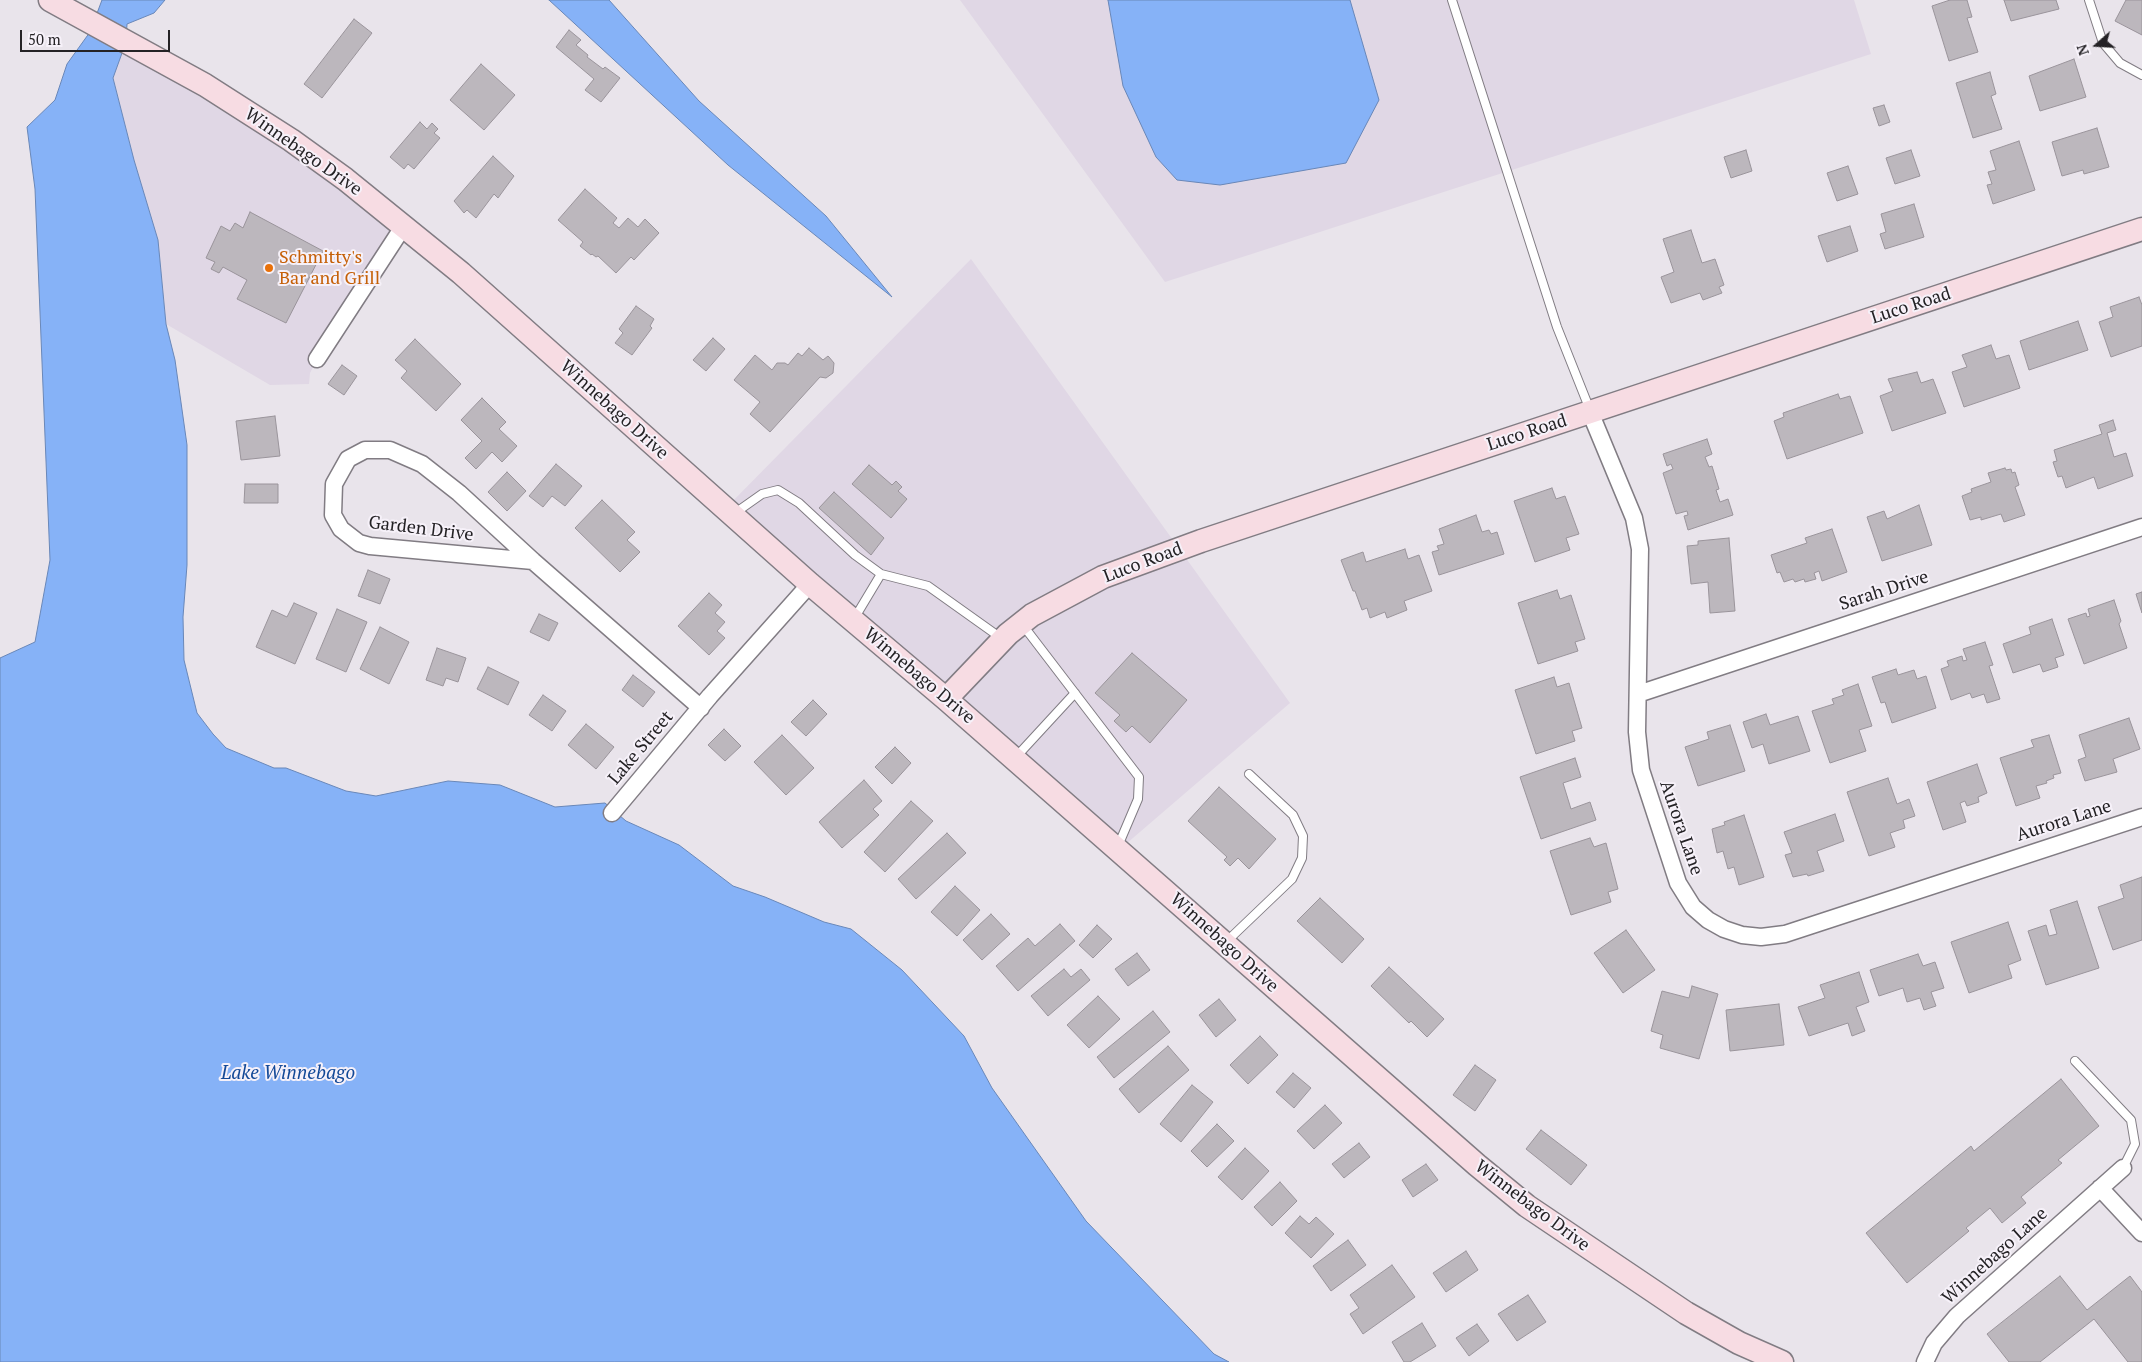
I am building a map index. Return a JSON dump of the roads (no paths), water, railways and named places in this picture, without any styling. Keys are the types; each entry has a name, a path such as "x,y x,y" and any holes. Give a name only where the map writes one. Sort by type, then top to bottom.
{"main road":[{"name":"Winnebago Drive","path":"50,0 205,85 292,140 345,179 461,273 810,584 1014,758 1477,1165 1527,1206 1686,1313 1739,1343 1782,1362"},
{"name":"Luco Road","path":"946,699 1003,639 1022,623 1079,588 1149,559 2142,229"}],"street":[{"path":"317,359 403,227"},
{"name":"Aurora Lane","path":"1590,412 1634,518 1638,536 1641,574 1637,732 1641,770 1678,883 1687,900 1704,917 1724,929 1742,935 1762,937 1785,934 2142,817"},
{"name":"Garden Drive","path":"533,561 370,546 359,542 341,529 333,515 334,484 348,459 365,450 390,450 422,464 459,493 700,708"},
{"name":"Sarah Drive","path":"1638,694 2142,528"},
{"path":"700,708 810,584"},
{"name":"Lake Street","path":"612,813 700,708"},
{"name":"Winnebago Lane","path":"1925,1362 1934,1343 1957,1316 2123,1168"},
{"path":"2100,1188 2142,1233"}],"lane":[{"path":"1452,0 1557,327 1590,412"},
{"path":"2088,0 2103,43 2120,63 2142,75"},
{"path":"732,515 762,494 778,490 799,503 855,555 881,574 928,586 1003,639"},
{"path":"853,620 881,574"},
{"path":"1022,623 1139,777 1138,799 1117,848"},
{"path":"1014,758 1075,692"},
{"path":"1225,943 1292,880 1302,858 1303,836 1293,815 1249,774"},
{"path":"2075,1061 2131,1120 2135,1144 2123,1168"}],"water":[{"name":"Lake Winnebago","path":"102,0 165,0 154,13 127,24 126,42 113,78 134,160 158,240 166,324 175,360 187,445 187,565 183,617 184,660 197,713 213,734 226,748 274,768 286,768 346,791 376,796 448,781 500,785 555,807 605,803 626,821 679,845 733,886 765,897 824,922 851,929 902,970 964,1036 992,1088 1086,1221 1214,1354 1229,1362 0,1362 0,658 35,642 50,560 35,189 27,127 55,100 67,64 90,32"},
{"path":"549,0 609,0 699,101 826,216 892,297 728,165"},
{"path":"1108,0 1350,0 1379,100 1346,163 1220,185 1177,180 1156,157 1123,86"}],"place":[{"name":"Schmitty's Bar and Grill","path":"269,268"}]}
